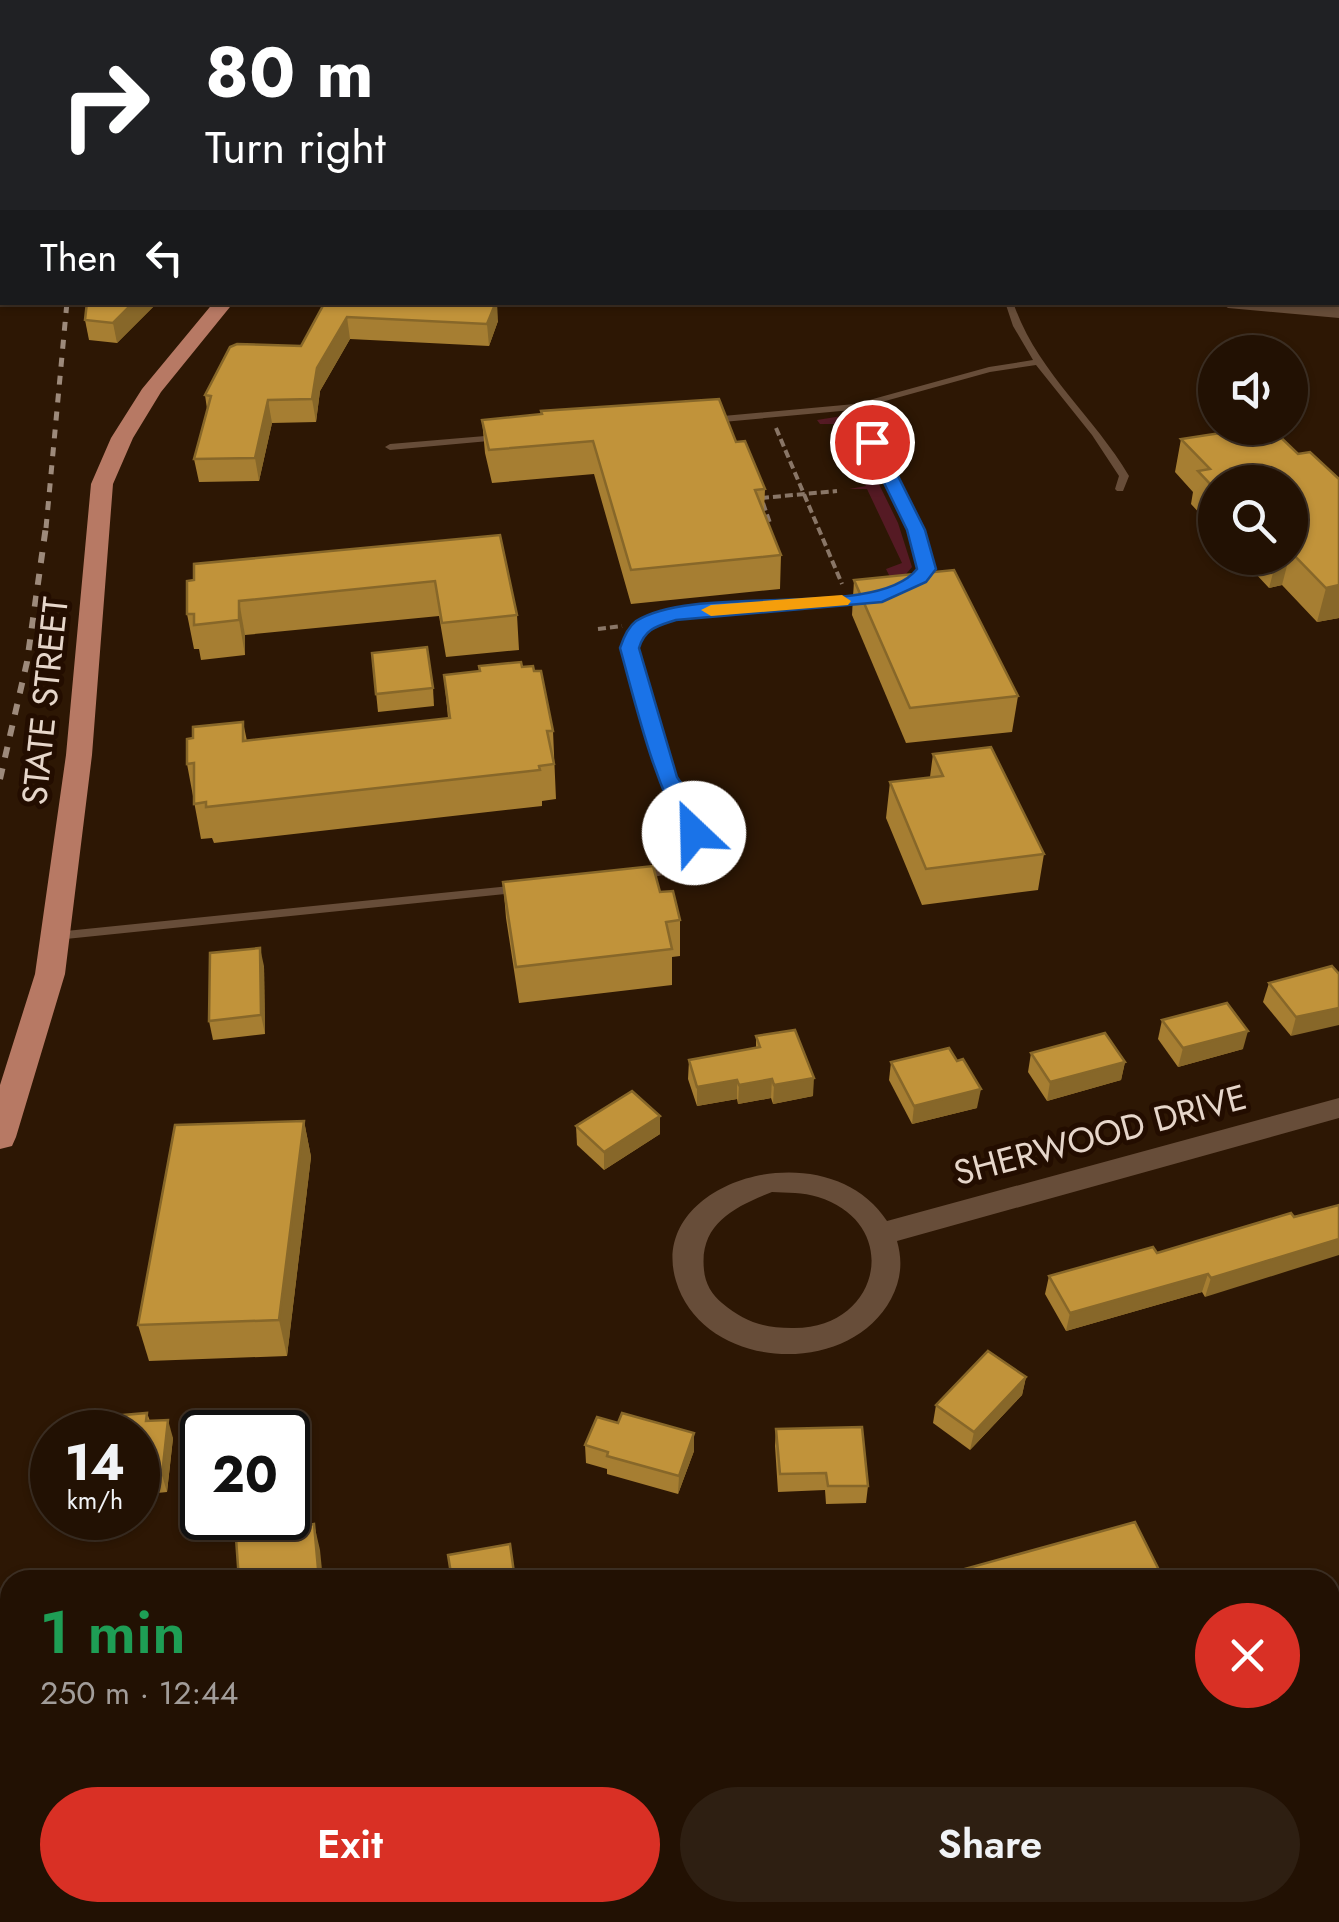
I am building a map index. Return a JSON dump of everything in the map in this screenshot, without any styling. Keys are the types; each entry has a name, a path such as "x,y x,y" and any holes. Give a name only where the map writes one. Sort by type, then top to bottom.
{"main road":[{"name":"STATE STREET","path":"0,1137 50,974 56,936 80,755 102,484 122,438 152,389 222,305"},
{"path":"1261,305 1339,312"}],"street":[{"name":"SHERWOOD DRIVE","path":"881,1234 1339,1108"},
{"path":"770,1181 804,1182 836,1192 863,1210 881,1234 888,1259 886,1284 873,1308 851,1327 822,1339 790,1343 758,1339 728,1326 705,1307 690,1284 686,1255 693,1228 711,1205 738,1189 770,1181"}],"lane":[{"path":"1010,305 1013,321 1038,362 1112,452 1124,476 1120,489"},
{"path":"698,422 855,407 990,370 1038,362"},
{"path":"855,407 916,530 926,569 904,588"},
{"path":"390,447 505,438"},
{"path":"622,878 654,874 678,864 694,843 688,814 666,777 630,648 641,626 689,612 882,596"},
{"path":"56,936 536,887"}],"path":[{"path":"756,485 770,524 757,524"},
{"path":"761,498 836,491"}],"shaded area":[{"path":"842,416 898,523 912,567 901,580 891,579 886,569 902,563 867,489 849,489 866,486 837,424 820,424 817,420"}],"building":[{"path":"87,305 131,305 113,323 85,320"},
{"path":"323,305 495,305 487,324 347,317 317,368 312,399 268,400 255,458 194,459 211,396 205,395 230,347 301,346"},
{"path":"719,399 736,442 745,441 765,489 755,490 781,555 631,570 593,441 489,450 482,420 542,414 541,411"},
{"path":"1198,436 1198,445 1289,445 1298,454 1310,452 1339,479 1339,585 1326,588 1308,570 1308,465 1206,465 1181,439"},
{"path":"500,535 517,615 442,623 435,581 239,601 239,620 194,625 194,614 187,614 187,581 194,580 194,564"},
{"path":"954,570 1018,696 910,708 854,580"},
{"path":"427,647 433,688 376,694 372,653"},
{"path":"521,662 522,667 533,666 534,671 541,671 553,731 547,731 554,764 539,766 540,770 206,807 206,802 194,804 194,763 187,764 187,739 193,738 193,727 243,722 243,741 450,718 444,675 480,671 479,666"},
{"path":"991,747 1044,854 926,869 890,782 943,776 933,754"},
{"path":"653,866 660,892 673,891 680,920 666,922 672,949 516,967 503,882"},
{"path":"260,948 261,1015 209,1021 210,953"},
{"path":"1332,966 1339,974 1339,1008 1296,1017 1269,983"},
{"path":"1227,1003 1248,1031 1183,1048 1162,1020"},
{"path":"795,1030 814,1078 774,1085 772,1079 739,1085 737,1080 697,1087 689,1060 760,1047 756,1036"},
{"path":"1105,1033 1125,1062 1050,1082 1031,1053"},
{"path":"949,1048 957,1061 963,1059 981,1089 914,1106 891,1062"},
{"path":"632,1091 660,1116 604,1152 576,1126"},
{"path":"304,1121 279,1320 138,1325 175,1125"},
{"path":"1339,1205 1339,1239 1211,1278 1208,1274 1070,1313 1049,1276 1153,1247 1157,1253 1291,1213 1294,1217"},
{"path":"988,1351 1026,1377 974,1432 936,1405"},
{"path":"622,1413 694,1433 679,1476 607,1456 608,1452 585,1445 597,1417 618,1423"},
{"path":"160,1420 168,1420 162,1475"},
{"path":"862,1427 868,1486 828,1486 826,1473 780,1474 776,1429"},
{"path":"1135,1522 1159,1570 961,1570"},
{"path":"314,1524 318,1570 238,1570 236,1540 310,1540 310,1525"},
{"path":"510,1544 514,1570 450,1570 448,1555"}],"railway":[{"path":"46,528 67,305"},
{"path":"0,779 27,662 46,526"}],"slow traffic":[{"path":"711,610 842,601"}],"route":[{"path":"694,833 680,796 666,777 630,648 633,638 641,626 673,614 882,596 920,578 926,569 916,530 872,442"}]}
